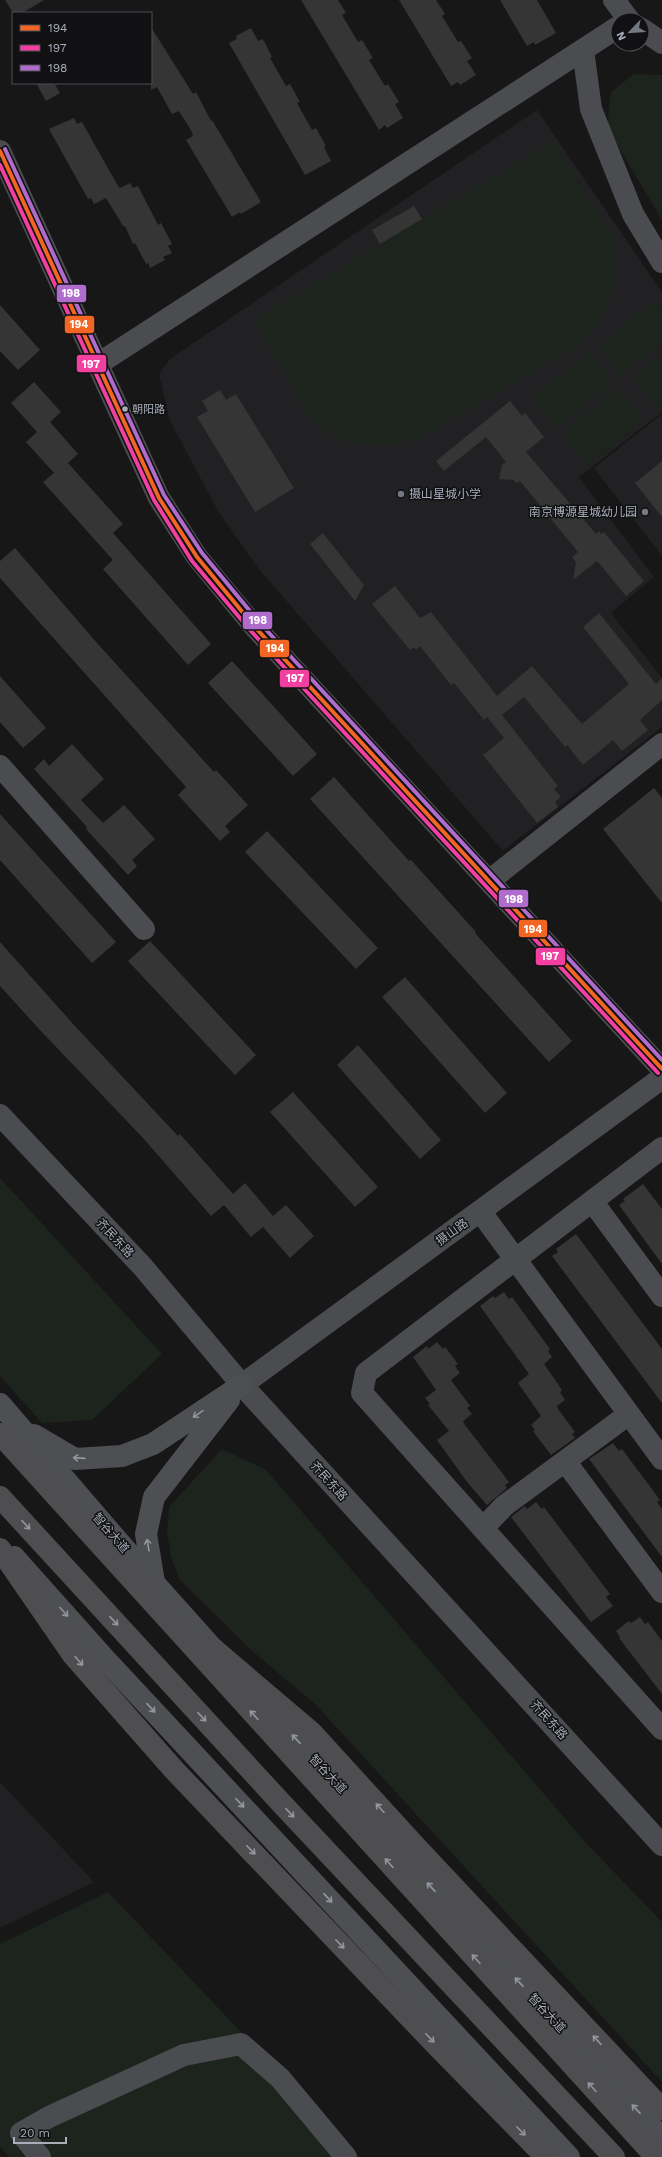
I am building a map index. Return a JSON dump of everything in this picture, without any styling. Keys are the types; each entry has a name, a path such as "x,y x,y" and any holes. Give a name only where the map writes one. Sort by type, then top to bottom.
{"highway":[{"name":"智谷大道","path":"10,1430 656,2157"},
{"path":"0,1497 277,1799 614,2157"},
{"path":"0,1549 73,1655 176,1771 438,2047 546,2157"},
{"path":"211,1647 312,1733 416,1847 662,2109"}],"main road":[{"path":"10,1430 75,1459 122,1456 153,1444 242,1385"},
{"path":"155,1584 146,1534 154,1497 242,1385"},
{"name":"智谷大道","path":"0,1404 10,1430 155,1584 211,1647 662,2138"},
{"path":"0,1541 105,1659 569,2157"}],"street":[{"path":"614,0 623,12"},
{"path":"98,364 610,32"},
{"path":"650,35 662,43"},
{"path":"583,50 591,109 633,214 662,262"},
{"path":"0,151 5,177 98,364 159,498 197,557 254,626 662,1069"},
{"path":"489,881 662,744"},
{"path":"0,766 144,929"},
{"name":"摄山路","path":"242,1385 662,1078"},
{"name":"齐民东路","path":"0,1115 142,1266 242,1385 662,1845"},
{"path":"660,1153 592,1201 366,1373 362,1393 662,1729"},
{"path":"592,1201 662,1296"},
{"path":"480,1211 662,1459"},
{"path":"482,1528 504,1506 629,1414"},
{"path":"565,1461 662,1592"},
{"path":"40,2157 21,2133 49,2117 184,2055 241,2044 280,2078 346,2157"}],"shaded area":[{"path":"634,74 662,75 662,220 607,128 611,92"},
{"name":"摄山星城小学","path":"537,110 662,292 662,412 579,477 654,577 611,613 662,678 662,727 503,851 258,568 218,511 170,421 159,374 170,359"},
{"path":"554,141 613,238 613,282 611,296 600,322 581,344 421,437 391,446 360,445 332,435 320,426 305,410 253,320"},
{"path":"654,301 662,311 662,343 620,376 597,346"},
{"path":"590,353 613,383 554,428 531,397"},
{"path":"662,355 662,407 658,410 633,377"},
{"path":"619,389 644,421 586,466 561,433"},
{"name":"南京博源星城幼儿园","path":"662,414 662,556 594,468"},
{"path":"0,1178 162,1354 92,1420 42,1423 0,1376"},
{"path":"222,1449 266,1470 586,1843 662,1922 662,2082 316,1705 249,1648 180,1580 171,1557 167,1532 169,1507"},
{"path":"0,1782 94,1882 0,1928"},
{"path":"108,1892 360,2157 10,2157 0,2147 0,1944"}],"building":[{"path":"5,0 44,0 24,12 12,12"},
{"path":"301,0 338,0 346,13 342,15 358,42 362,40 373,58 369,60 385,86 388,84 399,102 395,104 403,118 387,128 385,125 379,130"},
{"path":"399,0 436,0 445,14 442,16 458,42 461,41 472,58 467,61 476,75 460,85 458,82 451,86"},
{"path":"500,0 537,0 556,33 535,45 534,42 527,46"},
{"path":"251,28 258,41 263,39 272,57 270,58 286,86 290,84 300,102 297,103 312,130 316,128 326,146 324,147 331,161 305,175 229,43 237,39 236,36"},
{"path":"152,29 193,94 196,92 211,121 212,120 261,202 241,214 240,212 232,217 186,140 193,136 179,111 172,114 157,87 151,90"},
{"path":"37,84 55,84 60,93 46,101"},
{"path":"74,118 77,124 82,122 118,186 120,188 130,183 133,188 138,186 158,225 161,223 172,244 168,246 172,253 163,257 165,260 150,268 148,263 146,264 135,243 133,244 125,226 123,226 106,198 94,204 91,198 88,199 49,129"},
{"path":"414,206 422,219 380,244 372,230"},
{"path":"0,305 40,350 18,370 0,351"},
{"path":"34,382 61,412 50,422 78,454 68,463 123,524 113,533 211,644 188,665 103,569 113,560 43,482 54,473 26,442 37,432 11,403"},
{"path":"220,390 226,400 236,394 294,488 255,512 197,417 208,411 202,401"},
{"path":"510,401 522,416 525,413 544,437 526,452 596,534 599,531 601,534 604,532 644,581 626,596 597,561 573,580 576,562 572,557 578,552 520,481 516,483 514,480 499,479 502,465 506,462 486,437 444,471 436,461"},
{"path":"662,461 662,517 635,483"},
{"path":"323,533 364,585 355,601 310,544"},
{"path":"15,548 97,643 214,772 216,770 248,805 225,826 230,832 220,841 178,795 186,787 0,578 0,561"},
{"path":"395,586 420,618 431,612 497,696 532,666 582,724 629,684 583,627 599,613 656,684 662,678 662,700 640,720 648,730 622,751 613,740 583,765 567,745 565,747 524,697 502,715 558,786 554,789 561,797 555,802 558,807 537,823 483,755 504,738 487,717 484,720 454,683 451,685 420,646 416,650 414,647 410,650 372,604"},
{"path":"232,661 317,754 293,776 208,683"},
{"path":"0,676 46,728 23,748 0,722"},
{"path":"72,744 104,779 81,800 103,823 124,805 155,839 132,860 137,866 128,875 34,769 44,759 49,766"},
{"path":"334,777 409,861 411,860 476,932 475,933 572,1041 549,1062 310,799"},
{"path":"654,788 662,798 662,903 603,829"},
{"path":"0,814 116,942 92,963 0,860"},
{"path":"267,831 378,948 356,969 245,852"},
{"path":"150,941 256,1055 235,1075 128,961"},
{"path":"0,942 74,1025 178,1136 180,1134 233,1194 245,1183 273,1216 286,1205 314,1236 290,1258 263,1227 251,1237 224,1205 211,1216 143,1138 0,986"},
{"path":"405,977 507,1093 485,1113 382,997"},
{"path":"358,1045 441,1140 420,1159 337,1065"},
{"path":"293,1092 378,1187 355,1207 270,1112"},
{"path":"643,1184 662,1209 662,1264 619,1205 625,1201 623,1199"},
{"path":"576,1234 662,1349 662,1403 552,1256 558,1252 556,1249"},
{"path":"504,1292 509,1299 512,1297 550,1349 548,1351 552,1357 544,1364 562,1390 560,1392 565,1400 557,1406 558,1409 575,1432 572,1434 575,1438 551,1455 533,1431 535,1430 531,1425 541,1416 518,1383 529,1374 480,1306 493,1296 495,1298"},
{"path":"437,1342 443,1349 445,1347 458,1364 455,1366 460,1373 451,1380 470,1406 467,1408 472,1414 463,1421 465,1425 509,1482 505,1485 507,1488 487,1505 467,1482 437,1440 449,1431 428,1405 430,1404 425,1398 436,1390 413,1357 427,1346 428,1349"},
{"path":"613,1443 619,1451 622,1449 660,1500 657,1502 662,1509 662,1557 589,1459"},
{"path":"536,1502 542,1509 544,1507 610,1594 606,1597 613,1606 591,1622 511,1517 525,1506 527,1509"},
{"path":"640,1617 645,1624 648,1622 662,1641 662,1694 619,1638 620,1637 616,1631 629,1621 631,1623"}],"transit line":[{"name":"198","path":"5,149 164,495 202,553 259,622 662,1060"},
{"name":"194","path":"0,151 159,498 197,557 254,626 662,1069"},
{"name":"197","path":"0,165 154,500 192,561 250,630 658,1073"}],"place":[{"name":"朝阳路","path":"125,409"},
{"name":"摄山星城小学","path":"401,494"},
{"name":"南京博源星城幼儿园","path":"645,512"}]}
